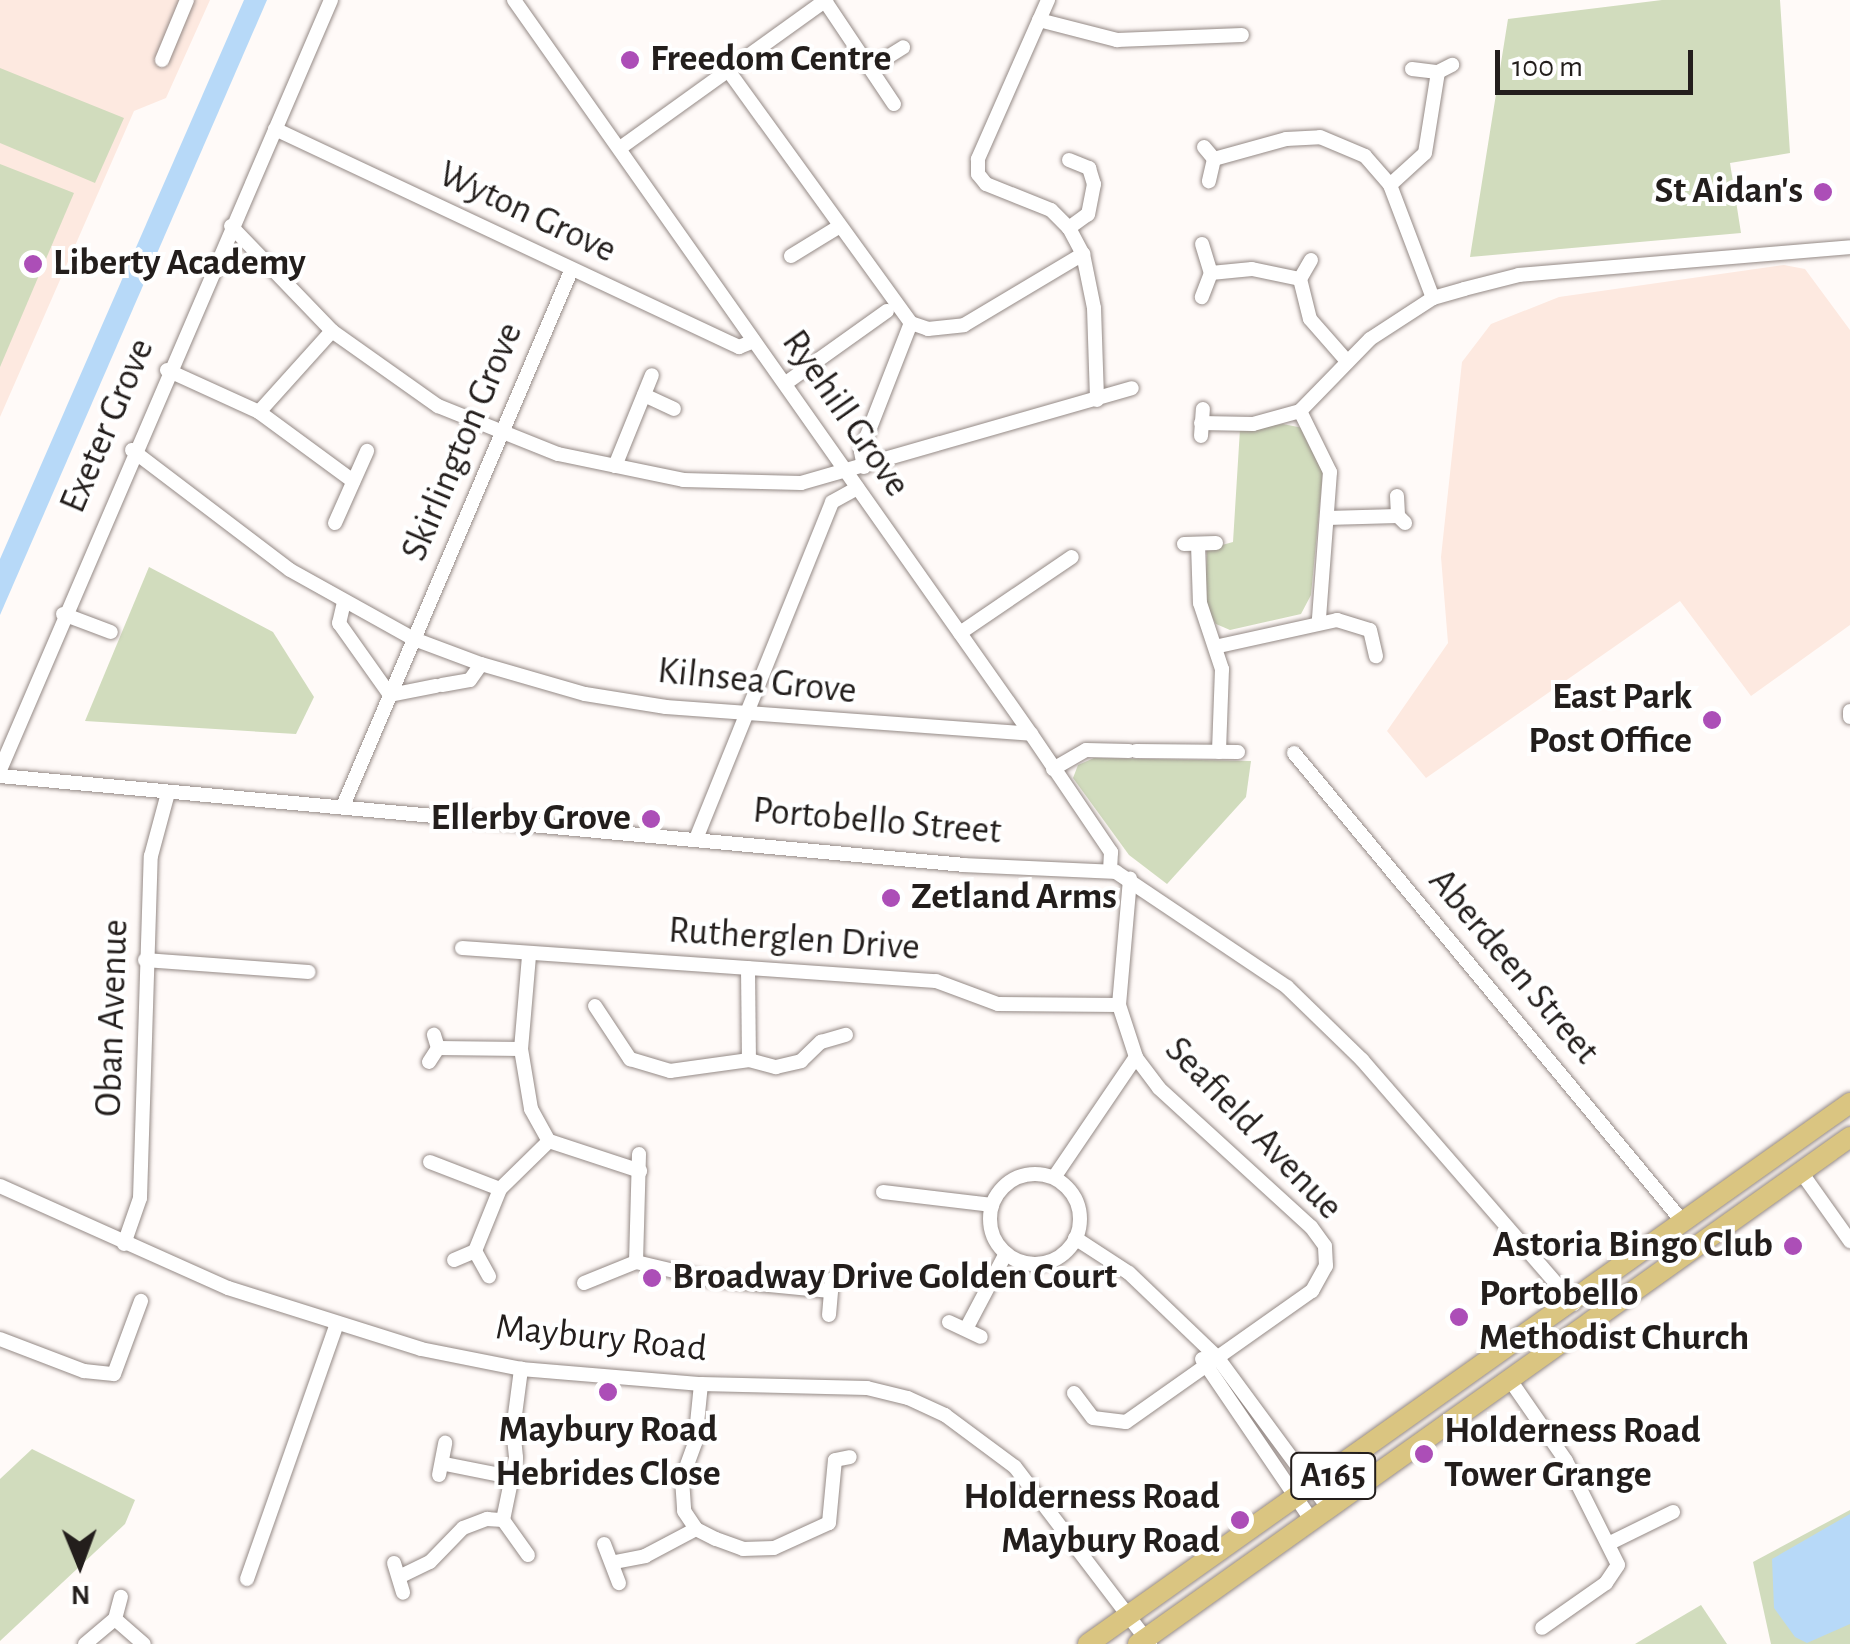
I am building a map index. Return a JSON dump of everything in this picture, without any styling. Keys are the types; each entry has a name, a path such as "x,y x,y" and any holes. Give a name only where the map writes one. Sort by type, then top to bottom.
{"highway":[{"name":"A165","path":"1088,1644 1307,1494 1850,1104"},
{"name":"A165","path":"1144,1643 1850,1137"}],"street":[{"path":"162,60 187,0"},
{"name":"Exeter Grove","path":"0,773 132,450 330,0"},
{"name":"Ryehill Grove","path":"514,0 1031,734 1110,852 1110,870"},
{"path":"620,148 730,73 825,0 894,104"},
{"path":"1048,0 978,159 978,174 986,184 1051,210 1070,228 1083,254 1098,342 1097,400"},
{"path":"1038,20 1117,40 1242,35"},
{"path":"870,68 903,47"},
{"path":"1390,186 1425,154 1445,69 1412,68"},
{"path":"730,73 911,323 928,329 984,316 1083,254"},
{"name":"Wyton Grove","path":"275,128 572,272 739,347 754,341"},
{"path":"1208,180 1209,153 1286,139 1320,138 1364,156 1390,186 1433,298"},
{"path":"1070,160 1089,168 1094,184 1088,214 1070,228"},
{"path":"231,226 332,331 438,406 502,434 615,466 737,486 802,483 1132,388"},
{"path":"792,256 840,226"},
{"path":"1202,244 1210,273 1202,298"},
{"path":"1202,422 1253,424 1300,411 1346,360 1433,298 1519,275 1850,247"},
{"path":"1311,260 1300,280 1310,319 1346,360"},
{"path":"1210,273 1252,269 1300,280"},
{"name":"Skirlington Grove","path":"343,806 572,272"},
{"path":"786,384 887,310"},
{"path":"864,466 861,451 911,323"},
{"path":"260,412 332,331"},
{"path":"167,370 260,412 353,481"},
{"path":"615,466 652,376"},
{"path":"644,395 674,409"},
{"path":"1300,411 1330,472 1320,620"},
{"name":"Kilnsea Grove","path":"132,450 235,533 344,602 414,639 481,664 585,694 750,716 1031,734"},
{"path":"336,523 367,451"},
{"path":"696,839 750,716 832,502 857,488"},
{"path":"1327,518 1401,519 1398,496"},
{"path":"1216,543 1191,544 1200,603 1219,646 1219,752"},
{"path":"960,633 1072,557"},
{"path":"344,602 339,623 390,695 470,680 481,664"},
{"path":"63,614 111,632"},
{"path":"1219,646 1320,620 1357,625 1382,636 1376,656"},
{"path":"1053,768 1086,750 1238,752"},
{"name":"Aberdeen Street","path":"1294,753 1683,1222"},
{"name":"Portobello Street","path":"0,773 168,793 964,865 1110,870 1130,878 1288,988 1362,1060 1574,1304"},
{"name":"Oban Avenue","path":"124,1244 140,1198 151,856 168,793"},
{"name":"Seafield Avenue","path":"1074,1393 1081,1409 1093,1418 1126,1422 1320,1284 1325,1246 1261,1178 1159,1088 1136,1057 1120,1005 1130,878"},
{"name":"Rutherglen Drive","path":"462,948 529,956 936,981 998,1004 1120,1005"},
{"path":"529,956 520,1049 531,1109 549,1141 640,1170"},
{"path":"146,960 309,972"},
{"path":"748,968 748,1060"},
{"path":"595,1006 630,1059 643,1067 670,1071 748,1060 776,1066 801,1061 821,1042 846,1034"},
{"path":"429,1062 436,1041 520,1049"},
{"path":"1055,1176 1136,1057"},
{"path":"454,1260 476,1252 500,1189 549,1141"},
{"path":"636,1262 639,1154"},
{"path":"431,1186 434,1165 500,1189"},
{"path":"1801,1172 1850,1241"},
{"path":"1022,1175 1055,1176 1078,1204 1076,1238 1047,1263 1004,1255 990,1228 992,1205 1022,1175"},
{"name":"Maybury Road","path":"2,1191 124,1244 336,1326 521,1368 701,1384 867,1388 944,1415 1015,1467 1144,1643"},
{"path":"883,1192 992,1205"},
{"path":"1076,1238 1129,1273 1201,1348 1217,1357 1321,1515"},
{"path":"476,1252 489,1276"},
{"path":"966,1329 1004,1255"},
{"path":"602,1292 590,1280 636,1262 708,1279 831,1285 828,1316"},
{"path":"0,1339 84,1371 114,1374 141,1301"},
{"path":"949,1322 982,1337"},
{"path":"247,1578 336,1326"},
{"path":"1201,1348 1202,1367 1307,1494"},
{"path":"503,1520 521,1368"},
{"path":"1510,1380 1612,1542 1618,1564 1606,1584 1542,1628"},
{"path":"701,1384 696,1443 682,1480 684,1511 696,1529 743,1548 774,1548 809,1535 834,1514 835,1460 850,1457"},
{"path":"445,1443 442,1470 510,1477"},
{"path":"1612,1542 1673,1512"},
{"path":"503,1520 527,1547"},
{"path":"403,1594 397,1569 430,1562 463,1528 503,1520"},
{"path":"615,1562 646,1556 696,1529"},
{"path":"604,1544 615,1562 619,1583"},
{"path":"85,1644 114,1619 121,1597"},
{"path":"114,1619 144,1644"}],"shaded area":[{"name":"Liberty Academy","path":"0,0 210,0 166,98 134,111 0,417"},
{"path":"1784,265 1805,269 1850,330 1850,625 1751,696 1680,601 1426,778 1387,731 1448,643 1441,557 1462,362 1491,324 1559,297"}],"green space":[{"path":"1662,0 1780,0 1790,153 1730,163 1741,233 1470,257 1508,19"},
{"path":"0,68 124,118 95,183 0,143"},
{"path":"0,164 74,193 0,367"},
{"path":"1283,424 1303,428 1323,470 1311,595 1301,614 1230,630 1216,624 1205,605 1207,549 1233,542 1240,429"},
{"path":"149,567 273,632 314,697 296,734 85,721"},
{"path":"1094,758 1251,761 1246,797 1167,884 1129,855 1073,778 1078,765"},
{"path":"32,1449 135,1500 125,1524 0,1641 0,1479"},
{"path":"1850,1510 1850,1644 1771,1644 1753,1562"},
{"path":"1701,1605 1727,1644 1635,1644"}],"water":[{"path":"244,0 267,0 0,615 0,559"},
{"path":"1850,1514 1850,1624 1807,1643 1795,1637 1774,1608 1772,1559"}],"place":[{"name":"Freedom Centre","path":"630,60"},
{"name":"St Aidan's","path":"1823,192"},
{"name":"Liberty Academy","path":"33,264"},
{"name":"East Park Post Office","path":"1712,720"},
{"name":"Ellerby Grove","path":"651,819"},
{"name":"Zetland Arms","path":"891,898"},
{"name":"Astoria Bingo Club","path":"1793,1246"},
{"name":"Broadway Drive Golden Court","path":"652,1278"},
{"name":"Portobello Methodist Church","path":"1459,1317"},
{"name":"Maybury Road Hebrides Close","path":"608,1392"},
{"name":"Holderness Road Tower Grange","path":"1424,1454"},
{"name":"Holderness Road Maybury Road","path":"1240,1520"}]}
